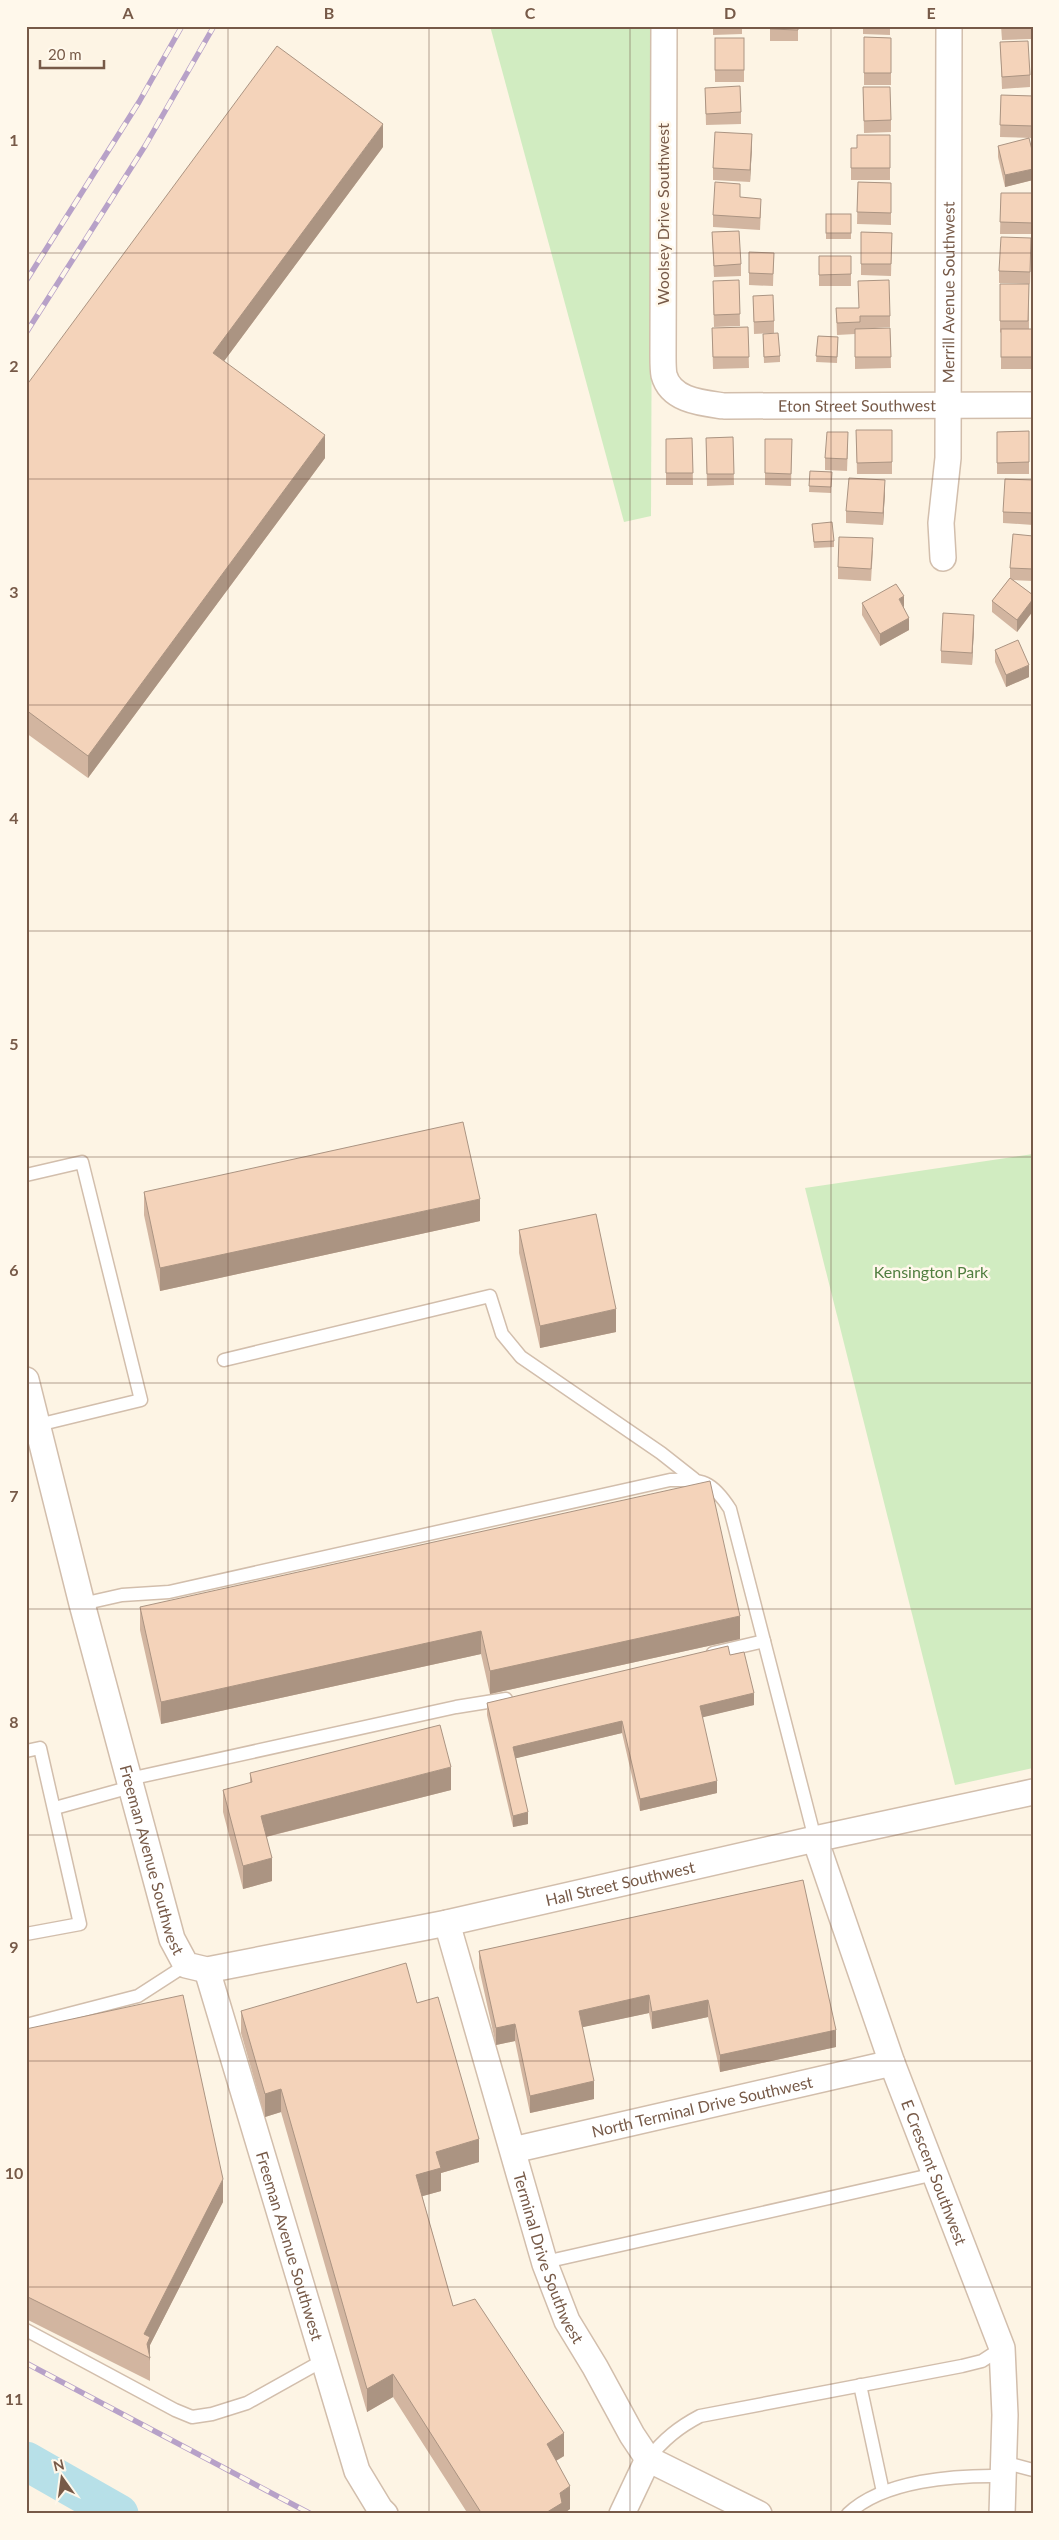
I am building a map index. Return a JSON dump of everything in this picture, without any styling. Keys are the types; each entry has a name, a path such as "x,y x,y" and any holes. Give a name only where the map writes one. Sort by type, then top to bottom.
{"street":[{"name":"Woolsey Drive Southwest","path":"664,26 663,356 664,375 669,386 681,396"},
{"name":"Merrill Avenue Southwest","path":"943,558 941,523 948,458 948,26"},
{"name":"Eton Street Southwest","path":"681,396 702,403 724,406 1033,405"},
{"name":"Freeman Avenue Southwest","path":"26,1380 82,1604 172,1939 197,1968 324,2360 357,2471 385,2514"},
{"name":"Hall Street Southwest","path":"197,1968 447,1923 814,1839 1033,1792"},
{"name":"E Crescent Southwest","path":"814,1839 892,2063 1002,2348 1004,2362 1002,2514"},
{"name":"Terminal Drive Southwest","path":"447,1923 544,2262 567,2321 596,2367 632,2435 648,2459 759,2514"},
{"name":"North Terminal Drive Southwest","path":"513,2150 892,2063"},
{"path":"622,2514 648,2459"}],"lane":[{"path":"26,1174 82,1162 140,1400 38,1425"},
{"path":"224,1360 490,1296 502,1334 521,1357 661,1453 694,1479"},
{"path":"82,1604 122,1595 169,1592 670,1480 694,1479 708,1483 719,1492 730,1509 814,1839"},
{"path":"696,1656 764,1641"},
{"path":"55,1808 130,1783 456,1707 524,1695"},
{"path":"26,1751 40,1748 80,1924 26,1934"},
{"path":"26,2025 138,1996 197,1968"},
{"path":"544,2262 935,2174"},
{"path":"26,2330 174,2410 192,2416 212,2414 247,2404 324,2360"},
{"path":"648,2459 662,2442 678,2428 700,2416 982,2361 1002,2348"},
{"path":"860,2385 883,2492"},
{"path":"848,2514 860,2503 903,2485 983,2476 1003,2469 1033,2470"}],"green space":[{"path":"490,26 653,26 651,516 624,522"},
{"name":"Kensington Park","path":"1033,1154 1033,1768 955,1785 805,1188"}],"building":[{"path":"770,26 798,26 798,30 770,29"},
{"path":"1002,26 1031,26 1031,27 1002,28"},
{"path":"864,37 891,38 891,73 864,73"},
{"path":"715,38 744,38 744,70 715,70"},
{"path":"1028,41 1030,75 1002,77 1000,42"},
{"path":"277,46 383,124 213,353 325,435 88,756 26,710 26,386"},
{"path":"740,86 741,112 706,114 705,88"},
{"path":"863,87 890,87 891,120 864,121"},
{"path":"1001,95 1033,96 1033,126 1000,125"},
{"path":"715,132 752,134 750,170 713,168"},
{"path":"857,135 890,135 890,168 851,168 851,148 857,148"},
{"path":"1029,138 1033,154 1033,169 1005,175 998,146"},
{"path":"715,182 740,184 740,197 761,199 760,218 713,215"},
{"path":"858,182 891,183 891,213 857,212"},
{"path":"1001,193 1033,193 1033,223 1000,222"},
{"path":"826,214 851,214 851,233 826,233"},
{"path":"739,231 741,264 714,266 712,232"},
{"path":"861,232 892,233 891,264 861,264"},
{"path":"1001,237 1031,238 1030,272 999,271"},
{"path":"749,252 774,253 773,274 749,273"},
{"path":"819,256 851,256 851,274 819,275"},
{"path":"739,280 740,314 714,315 713,281"},
{"path":"889,280 890,316 860,316 860,322 837,323 836,308 859,308 858,281"},
{"path":"1000,284 1029,284 1028,321 1000,321"},
{"path":"773,295 774,321 754,322 753,296"},
{"path":"748,327 749,357 713,357 712,328"},
{"path":"890,328 891,357 855,357 855,329"},
{"path":"1001,329 1033,329 1033,357 1001,357"},
{"path":"778,333 780,356 764,357 763,334"},
{"path":"818,336 838,337 837,357 816,356"},
{"path":"856,430 892,430 892,462 857,463"},
{"path":"1029,431 1029,462 997,463 997,432"},
{"path":"827,432 848,432 847,459 825,458"},
{"path":"733,437 734,474 707,474 706,438"},
{"path":"692,438 693,473 666,473 666,439"},
{"path":"765,439 792,439 791,474 765,473"},
{"path":"810,471 832,472 831,487 809,486"},
{"path":"849,478 885,480 883,513 846,511"},
{"path":"1005,479 1033,480 1033,513 1003,512"},
{"path":"832,522 834,541 814,542 812,524"},
{"path":"1013,534 1033,536 1033,569 1010,568"},
{"path":"839,537 873,538 871,569 838,567"},
{"path":"1010,578 1033,595 1033,599 1017,620 992,601"},
{"path":"896,584 904,596 899,599 909,618 880,634 862,603"},
{"path":"943,613 974,615 972,653 941,651"},
{"path":"1018,640 1029,665 1006,675 995,650"},
{"path":"463,1122 480,1199 160,1268 144,1192"},
{"path":"596,1214 616,1309 540,1326 519,1230"},
{"path":"710,1481 740,1616 490,1671 481,1631 161,1702 140,1607"},
{"path":"728,1646 730,1655 744,1652 754,1693 700,1706 717,1781 640,1799 622,1721 513,1747 528,1812 513,1816 487,1703"},
{"path":"440,1725 451,1767 261,1816 272,1858 243,1866 223,1790 252,1782 250,1773"},
{"path":"803,1880 836,2030 720,2055 708,2000 652,2012 649,1995 579,2011 594,2081 530,2096 515,2024 496,2028 479,1951"},
{"path":"406,1963 417,2003 438,1997 479,2139 436,2152 441,2168 416,2175 453,2306 475,2299 564,2433 547,2444 570,2486 560,2493 562,2503 544,2514 482,2514 393,2374 367,2389 281,2089 265,2094 241,2011"},
{"path":"183,1995 223,2179 144,2334 150,2337 147,2344 150,2358 26,2296 26,2029"}],"waterway":[{"path":"26,2461 119,2514"}],"railway":[{"path":"26,281 139,102 182,26"},
{"path":"26,333 145,146 214,26"},
{"path":"26,2363 311,2514"}]}
